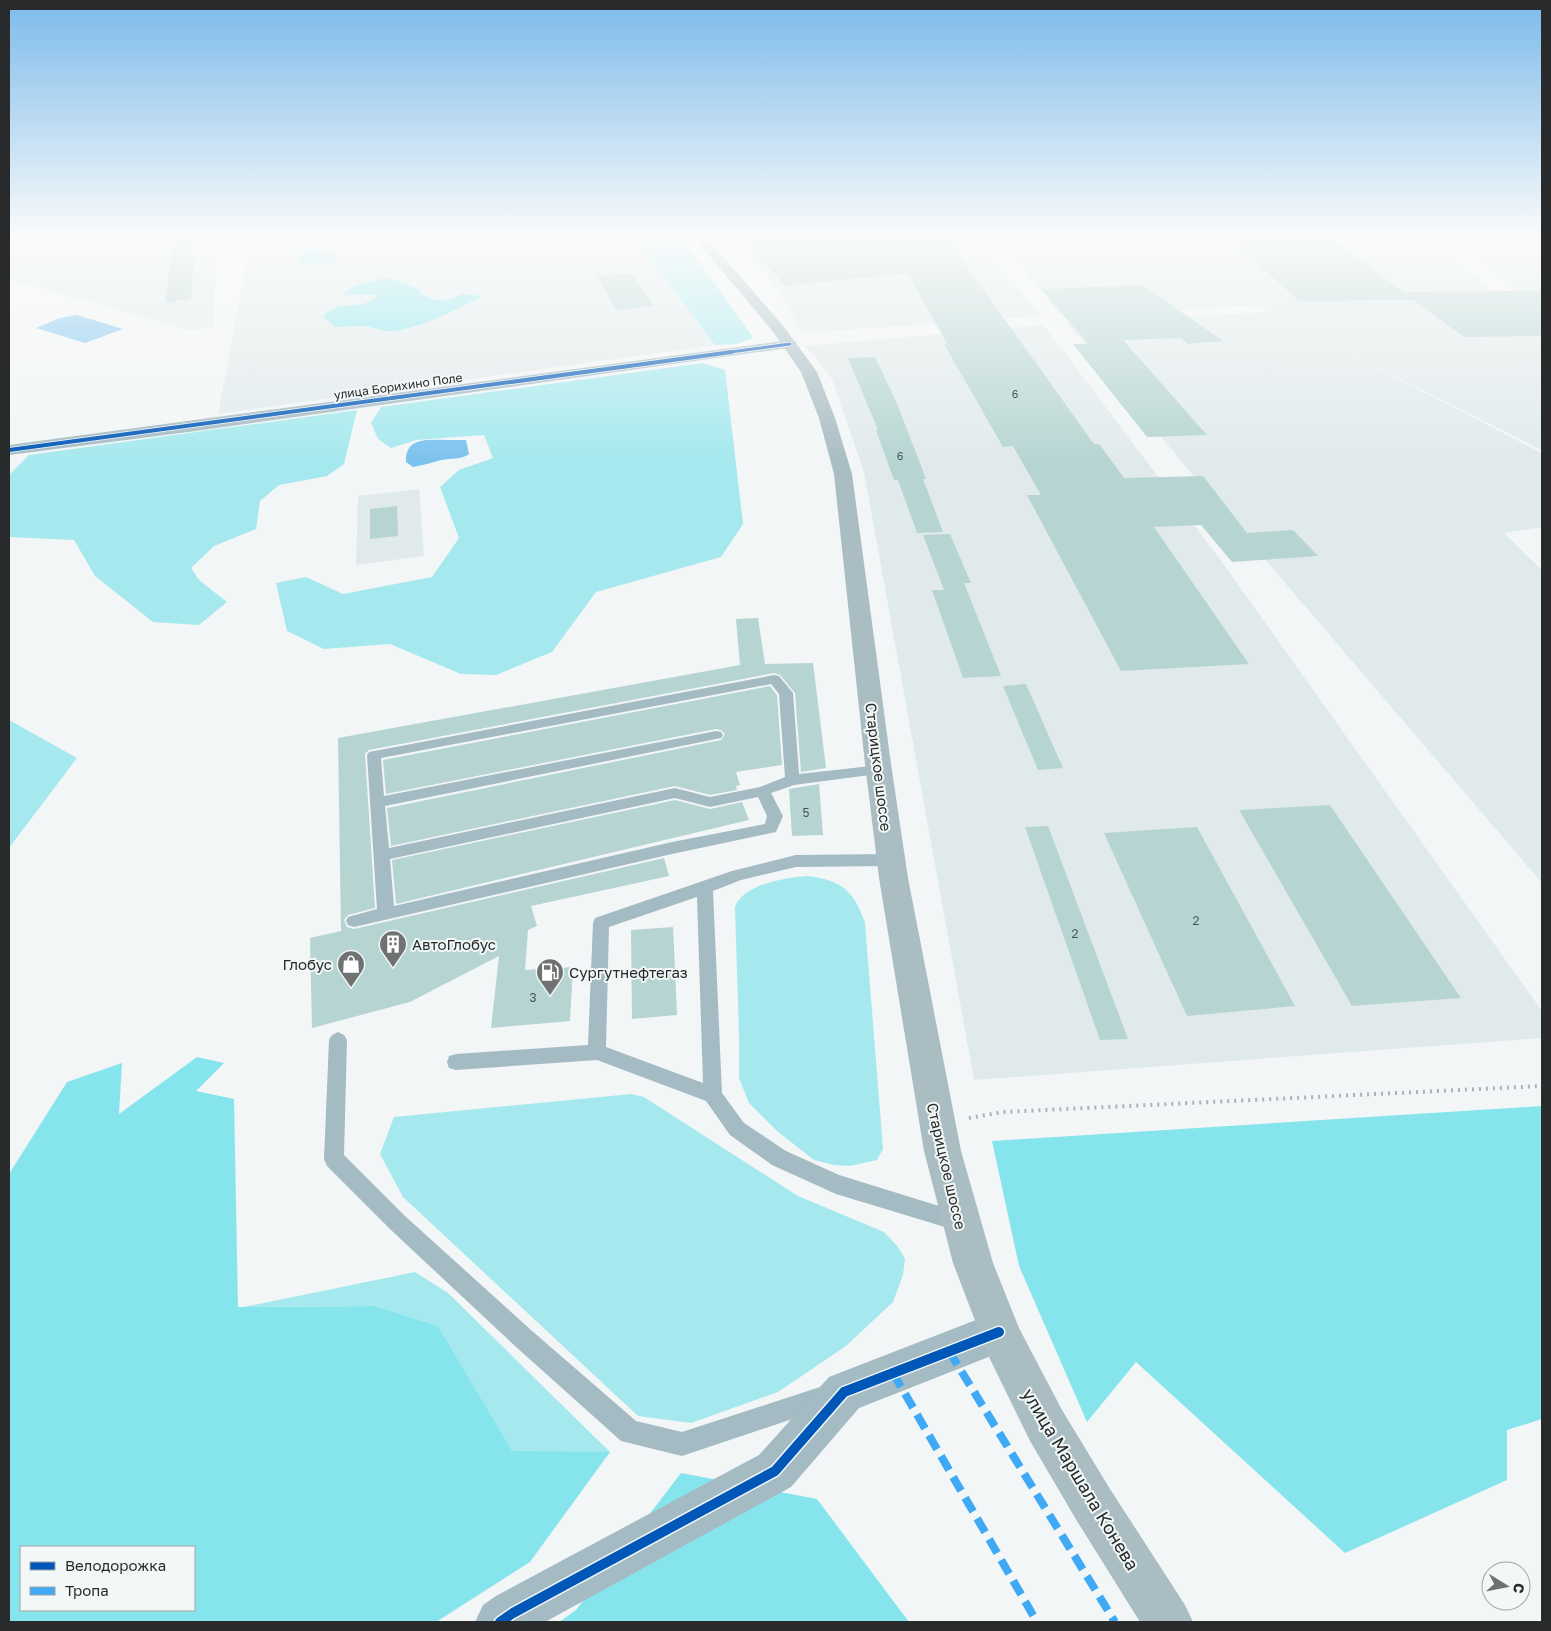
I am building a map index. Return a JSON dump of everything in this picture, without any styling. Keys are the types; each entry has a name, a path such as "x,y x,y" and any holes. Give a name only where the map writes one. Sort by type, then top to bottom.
{"main road":[{"name":"Старицкое шоссе","path":"762,311 790,344 809,372 826,418 843,474 891,860 936,1124 958,1221 999,1332"},
{"name":"улица Маршала Конева","path":"999,1332 1027,1389 1061,1450 1104,1522 1168,1622"}],"street":[{"name":"улица Борихино Поле","path":"9,450 790,344"},
{"path":"500,1622 513,1613 775,1471 844,1392 999,1332"}],"lane":[{"path":"386,914 374,755 774,679 786,693 792,780"},
{"path":"378,803 716,735"},
{"path":"381,855 675,793 710,802 763,791 792,780 880,770"},
{"path":"354,922 672,848 771,828 775,816 763,791"},
{"path":"597,1052 601,923 738,875 796,861 891,860"},
{"path":"705,888 713,1095 737,1129 779,1158 836,1184 958,1221"},
{"path":"338,1040 334,1159 398,1223 523,1338 630,1432 682,1444 844,1392"},
{"path":"456,1062 597,1052 713,1095"}],"path":[{"path":"936,1124 1003,1112 1542,1086"}],"shaded area":[{"path":"122,311 214,311 213,328 189,330"},
{"path":"238,311 689,311 715,345 218,414"},
{"path":"329,311 452,311 415,326 392,331 366,326 335,327 323,317"},
{"path":"689,311 734,311 752,336 751,339 737,344 715,345"},
{"path":"790,311 1037,311 1041,316 802,333"},
{"path":"1058,311 1148,311 1062,316"},
{"path":"1267,311 1518,311 1542,330 1542,450 1333,345 1542,453 1542,527 1504,533 1542,570 1542,883 1213,499 1067,324 1269,312"},
{"path":"77,315 123,329 85,343 36,328 60,318"},
{"path":"1044,325 1219,558 1542,1011 1542,1038 974,1080 864,472 832,379 805,346"},
{"path":"703,363 725,370 743,524 721,557 596,592 552,652 496,675 461,674 390,644 324,649 287,631 276,583 306,577 343,594 432,577 459,538 440,487 459,470 493,458 484,435 416,440 391,448 378,439 371,423 381,407"},
{"path":"357,410 344,464 327,476 279,485 260,501 256,529 214,546 191,568 199,580 227,602 199,625 153,622 95,576 74,540 9,537 9,475 29,455"},
{"path":"466,440 469,454 466,456 413,467 406,462 409,448 419,441"},
{"path":"419,489 424,556 356,565 358,496"},
{"path":"9,720 77,758 9,848"},
{"path":"807,876 829,880 845,889 856,902 865,923 883,1149 877,1160 850,1166 834,1165 814,1160 777,1131 749,1103 739,1078 735,907 739,899 755,888 788,878"},
{"path":"197,1057 224,1063 196,1091 234,1099 238,1307 375,1306 438,1326 512,1451 610,1452 530,1562 436,1622 9,1622 9,1174 67,1082 122,1063 119,1114"},
{"path":"631,1094 644,1097 798,1196 884,1232 898,1247 905,1259 903,1275 893,1302 846,1346 778,1392 691,1423 638,1416 403,1197 380,1154 394,1117"},
{"path":"1542,1106 1542,1419 1507,1430 1507,1480 1345,1553 1136,1362 1087,1422 1019,1266 992,1141"},
{"path":"415,1272 448,1293 610,1452 512,1452 438,1326 375,1306 244,1307"},
{"path":"681,1473 817,1499 909,1622 559,1622 576,1610"}],"building":[{"path":"929,311 999,311 1094,444 1099,444 1124,478 1203,476 1247,533 1293,530 1318,556 1232,562 1201,525 1154,527 1249,664 1121,671 1027,495 1041,495 1013,446 1003,447 944,344 947,343"},
{"path":"1060,311 1180,311 1223,341 1188,344 1181,338 1123,340 1207,435 1147,437 1073,344 1088,344"},
{"path":"1428,311 1542,311 1542,336 1464,337"},
{"path":"875,357 896,401 926,479 923,479 943,532 917,533 898,480 894,480 876,430 878,430 848,358"},
{"path":"397,506 398,536 370,539 370,509"},
{"path":"950,534 971,583 964,583 1001,676 963,678 932,590 944,590 923,535"},
{"path":"758,618 765,664 813,663 826,768 801,772 795,693 780,675 774,673 369,750 365,754 375,908 348,915 344,920 347,927 354,929 664,858 669,876 531,906 537,926 528,930 525,970 573,967 570,1021 491,1028 499,956 410,1002 312,1028 310,938 341,931 338,738 740,665 736,619"},
{"path":"1026,684 1063,768 1038,770 1003,686"},
{"path":"770,686 777,695 782,765 736,772 740,785 736,786 737,790 710,795 675,786 391,846 387,808 721,740 725,734 721,730 716,729 386,794 383,760"},
{"path":"819,784 823,835 792,836 789,789"},
{"path":"675,800 710,809 742,802 749,820 396,904 392,860"},
{"path":"1330,805 1461,998 1352,1006 1239,810"},
{"path":"1048,826 1128,1039 1100,1040 1025,827"},
{"path":"1197,827 1295,1006 1187,1016 1104,833"},
{"path":"673,927 677,1015 632,1019 631,930"}],"marked path":[{"path":"949,1351 1115,1622"},
{"path":"893,1373 1037,1622"}],"cycle path":[{"path":"9,450 790,344"},
{"path":"500,1622 513,1613 775,1471 844,1392 999,1332"}],"place":[{"name":"АвтоГлобус","path":"393,968"},
{"name":"Глобус","path":"351,988"},
{"name":"Сургутнефтегаз","path":"550,996"}]}
